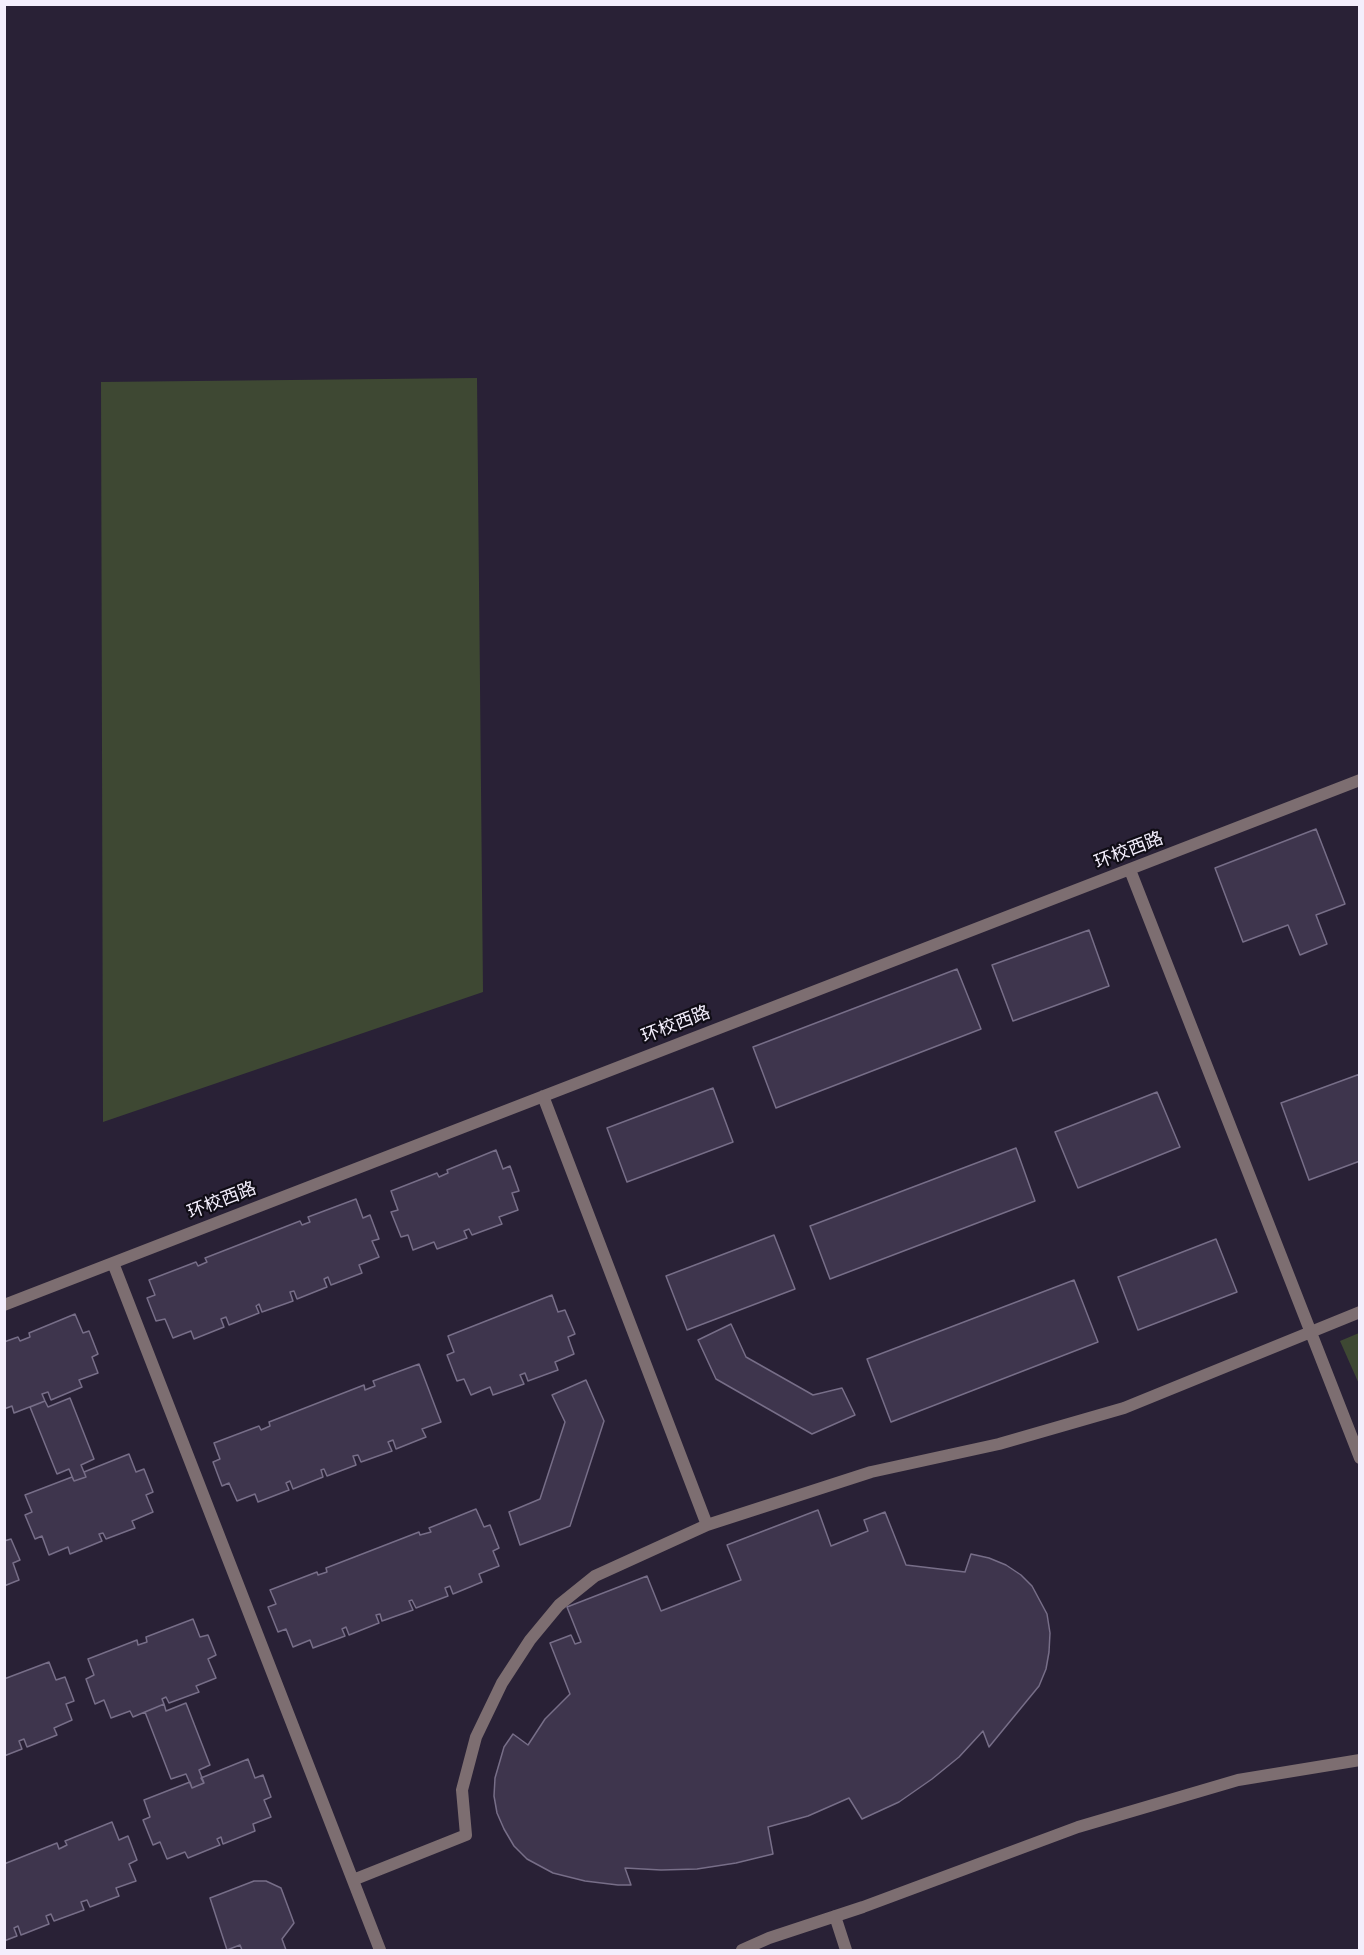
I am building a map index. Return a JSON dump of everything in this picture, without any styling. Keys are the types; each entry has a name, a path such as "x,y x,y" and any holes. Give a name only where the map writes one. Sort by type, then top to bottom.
{"street":[{"name":"环校西路","path":"4,1305 1359,780"},
{"path":"1130,870 1359,1458"},
{"path":"543,1096 707,1525"},
{"path":"113,1263 380,1950"},
{"path":"352,1880 466,1835 462,1790 476,1737 502,1683 530,1640 559,1605 595,1576 707,1525 871,1472 999,1444 1124,1408 1359,1312"},
{"path":"742,1950 769,1938 1078,1827 1238,1780 1359,1760"},
{"path":"835,1916 846,1950"}],"green space":[{"path":"477,378 483,992 103,1122 101,382"},
{"path":"1359,1333 1359,1384 1340,1341"}],"building":[{"path":"1316,829 1345,904 1316,915 1327,944 1300,955 1288,925 1243,942 1215,868"},
{"path":"1089,930 1109,986 1013,1021 992,965"},
{"path":"957,969 981,1029 776,1108 753,1047"},
{"path":"1360,1074 1360,1161 1309,1180 1281,1103"},
{"path":"713,1088 733,1142 627,1182 607,1128"},
{"path":"1157,1092 1180,1147 1078,1188 1055,1132"},
{"path":"1016,1148 1035,1201 830,1279 810,1226"},
{"path":"496,1150 503,1169 510,1166 519,1191 512,1193 518,1210 499,1217 502,1224 472,1235 469,1229 464,1231 467,1238 437,1249 434,1242 413,1250 408,1235 401,1237 391,1212 398,1210 391,1191 437,1173 439,1177 448,1173 447,1170"},
{"path":"356,1199 363,1218 370,1215 379,1239 372,1241 379,1257 359,1265 362,1273 331,1285 328,1277 324,1279 327,1287 297,1299 294,1291 290,1292 293,1301 262,1312 259,1304 256,1306 259,1313 229,1325 226,1317 221,1319 224,1327 194,1339 191,1331 173,1338 165,1319 156,1321 147,1298 155,1295 149,1280 196,1262 198,1266 207,1262 205,1258 300,1221 302,1225 310,1222 308,1217"},
{"path":"774,1235 795,1289 687,1330 666,1276"},
{"path":"1216,1239 1237,1292 1138,1330 1118,1277"},
{"path":"1074,1280 1098,1342 891,1422 867,1359"},
{"path":"552,1295 558,1312 565,1310 575,1334 568,1337 574,1354 555,1362 558,1370 528,1381 525,1373 520,1375 524,1384 493,1395 490,1387 471,1395 464,1379 457,1381 447,1355 454,1352 448,1336"},
{"path":"75,1314 83,1333 89,1331 98,1354 92,1357 98,1373 79,1380 82,1387 51,1400 48,1392 42,1394 45,1401 14,1413 12,1406 4,1409 4,1342 18,1337 20,1341 30,1337 29,1333"},
{"path":"731,1324 746,1357 813,1395 842,1388 855,1415 812,1434 716,1379 698,1340"},
{"path":"419,1364 441,1422 422,1429 426,1437 396,1449 393,1440 388,1442 392,1451 361,1462 358,1455 353,1456 356,1465 327,1476 324,1469 321,1470 323,1477 293,1489 290,1481 286,1483 289,1490 258,1502 255,1494 237,1501 229,1483 222,1486 213,1462 220,1459 214,1443 259,1426 261,1430 270,1426 269,1422 364,1385 365,1390 375,1386 373,1381"},
{"path":"586,1380 604,1421 570,1526 520,1545 509,1512 540,1499 565,1422 552,1395"},
{"path":"70,1398 94,1459 81,1465 86,1477 74,1481 69,1469 57,1474 30,1407 45,1401 48,1407"},
{"path":"129,1454 136,1472 144,1469 153,1492 146,1495 153,1512 132,1521 135,1528 106,1539 103,1533 99,1534 102,1541 70,1554 68,1547 49,1555 42,1536 35,1539 25,1515 32,1512 25,1495 72,1477 74,1481 86,1477 84,1472"},
{"path":"476,1509 484,1527 490,1525 499,1548 493,1551 499,1566 479,1574 482,1582 453,1594 450,1586 445,1588 448,1596 416,1608 412,1600 409,1601 413,1610 382,1621 380,1614 376,1615 379,1623 349,1635 346,1627 342,1629 345,1636 313,1648 310,1640 293,1647 286,1629 278,1632 268,1607 276,1604 270,1590 317,1572 318,1575 327,1572 326,1568 419,1532 420,1535 431,1532 429,1528"},
{"path":"818,1510 831,1546 868,1531 864,1520 885,1512 906,1565 965,1572 971,1554 1006,1565 1032,1586 1047,1614 1050,1633 1046,1669 1039,1686 989,1747 983,1731 959,1757 932,1779 899,1802 862,1819 849,1798 808,1816 768,1827 773,1854 736,1863 697,1869 625,1868 631,1885 618,1885 585,1881 553,1873 527,1859 514,1846 497,1813 494,1796 495,1778 504,1747 513,1734 528,1745 545,1719 570,1694 550,1643 571,1635 575,1644 581,1642 567,1607 647,1576 661,1611 741,1580 727,1545"},
{"path":"11,1539 20,1560 13,1563 19,1580 4,1586 4,1541"},
{"path":"193,1619 200,1637 208,1635 216,1655 208,1659 216,1678 196,1686 199,1692 169,1703 166,1697 162,1699 164,1704 133,1717 130,1711 111,1718 104,1700 95,1704 86,1679 94,1675 88,1659 137,1640 138,1645 147,1642 146,1637"},
{"path":"49,1662 56,1680 65,1677 74,1701 66,1704 72,1720 54,1728 57,1735 27,1747 24,1739 19,1741 22,1749 4,1756 4,1679"},
{"path":"186,1703 210,1765 199,1770 204,1783 192,1788 186,1774 171,1779 145,1712 164,1704 166,1711"},
{"path":"248,1759 255,1778 263,1775 271,1797 264,1800 271,1817 253,1824 255,1831 223,1844 221,1837 217,1839 220,1845 188,1858 185,1852 167,1859 160,1842 153,1845 143,1820 150,1817 144,1800 190,1782 192,1788 204,1783 201,1778"},
{"path":"112,1822 119,1840 128,1836 137,1860 129,1864 136,1881 116,1888 119,1896 90,1907 87,1900 81,1902 84,1910 54,1921 51,1914 46,1916 49,1924 21,1935 18,1926 14,1928 17,1936 4,1941 4,1864 57,1843 59,1849 67,1845 65,1841"},
{"path":"254,1881 266,1881 281,1888 294,1923 282,1939 286,1950 242,1950 240,1945 227,1950 210,1898"}]}
